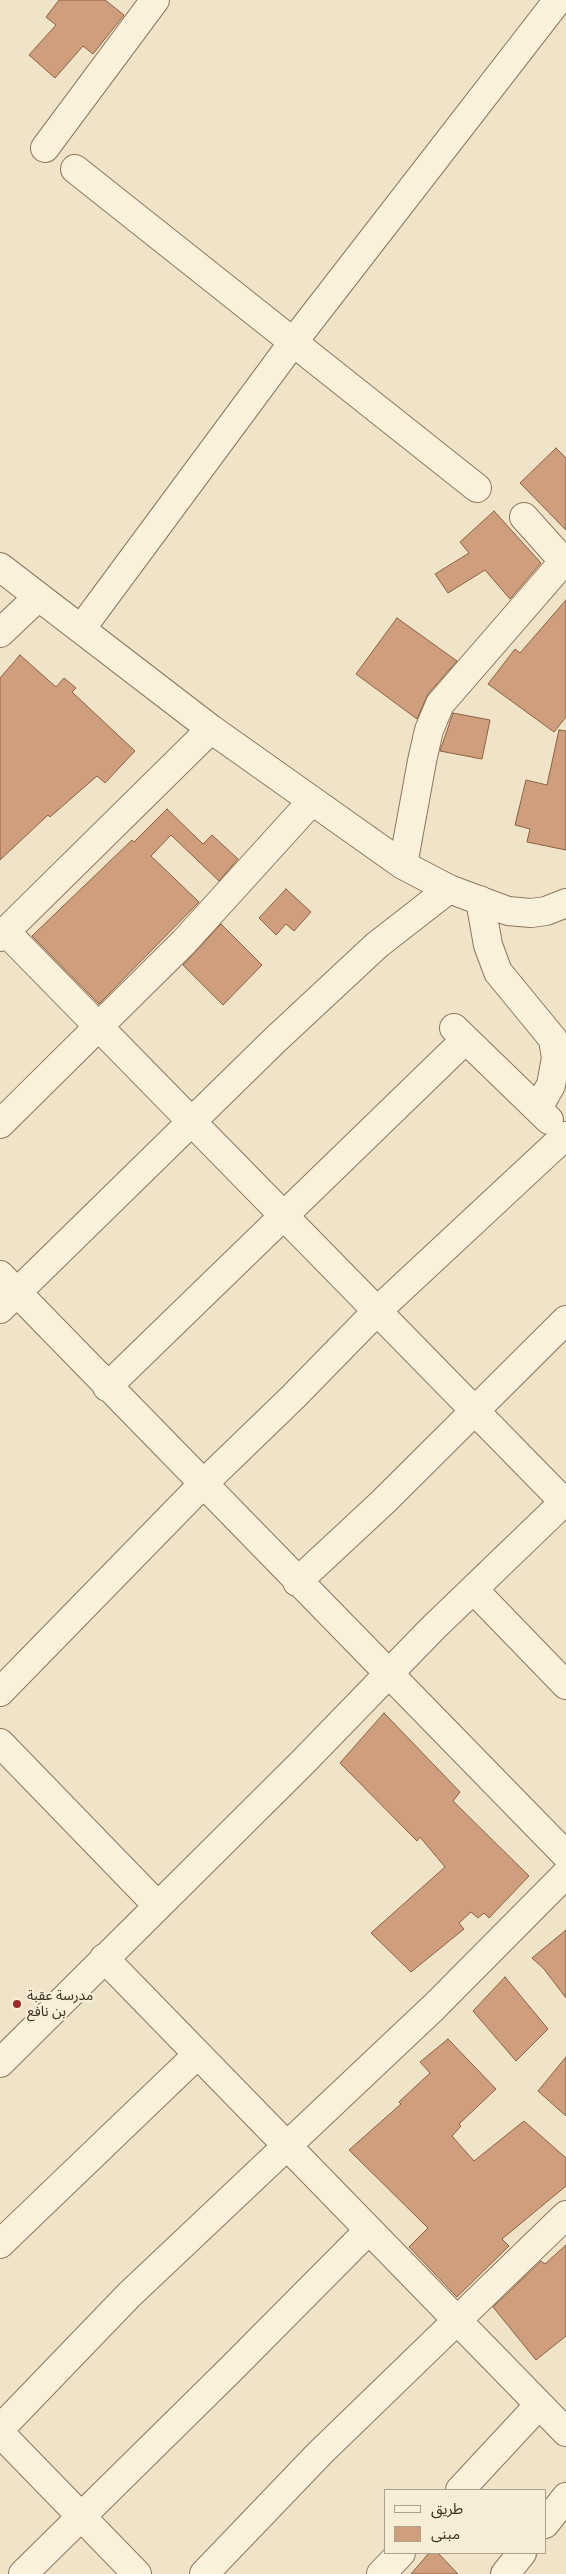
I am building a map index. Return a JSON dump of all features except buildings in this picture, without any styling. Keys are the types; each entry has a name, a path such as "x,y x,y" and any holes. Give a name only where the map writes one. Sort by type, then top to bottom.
{"street":[{"path":"81,629 294,341 558,0"},
{"path":"45,148 150,2"},
{"path":"75,169 294,341 476,488"},
{"path":"402,864 429,730 440,704 459,680 496,642 565,562 524,516"},
{"path":"0,567 211,729 356,834 402,864 449,889 508,911 531,913 546,911 566,903"},
{"path":"0,633 38,597"},
{"path":"0,2063 388,1673 565,1502 100,1028 3,934 211,729"},
{"path":"0,1124 100,1028 184,942 312,801"},
{"path":"449,889 377,946 192,1122 5,1292 107,1387 566,1855"},
{"path":"480,900 488,945 498,972 554,1038 556,1058 551,1085 538,1108"},
{"path":"0,1692 203,1484 293,1397 376,1311 565,1136 460,1034 285,1215 193,1301 107,1387"},
{"path":"297,1582 475,1411 566,1320"},
{"path":"474,1590 566,1684"},
{"path":"0,1743 158,1906"},
{"path":"0,2429 129,2295 288,2147 427,2013 566,1874"},
{"path":"104,1958 196,2055 566,2432"},
{"path":"0,2244 196,2055"},
{"path":"204,2574 320,2453 566,2215"},
{"path":"23,2574 368,2230"},
{"path":"461,2489 539,2405"},
{"path":"0,2433 137,2574"},
{"path":"546,2523 566,2497"},
{"path":"381,2574 400,2554"},
{"path":"505,2574 521,2554"}],"place":[{"name":"مدرسة عقبة بن نافع","path":"17,2004"}]}
